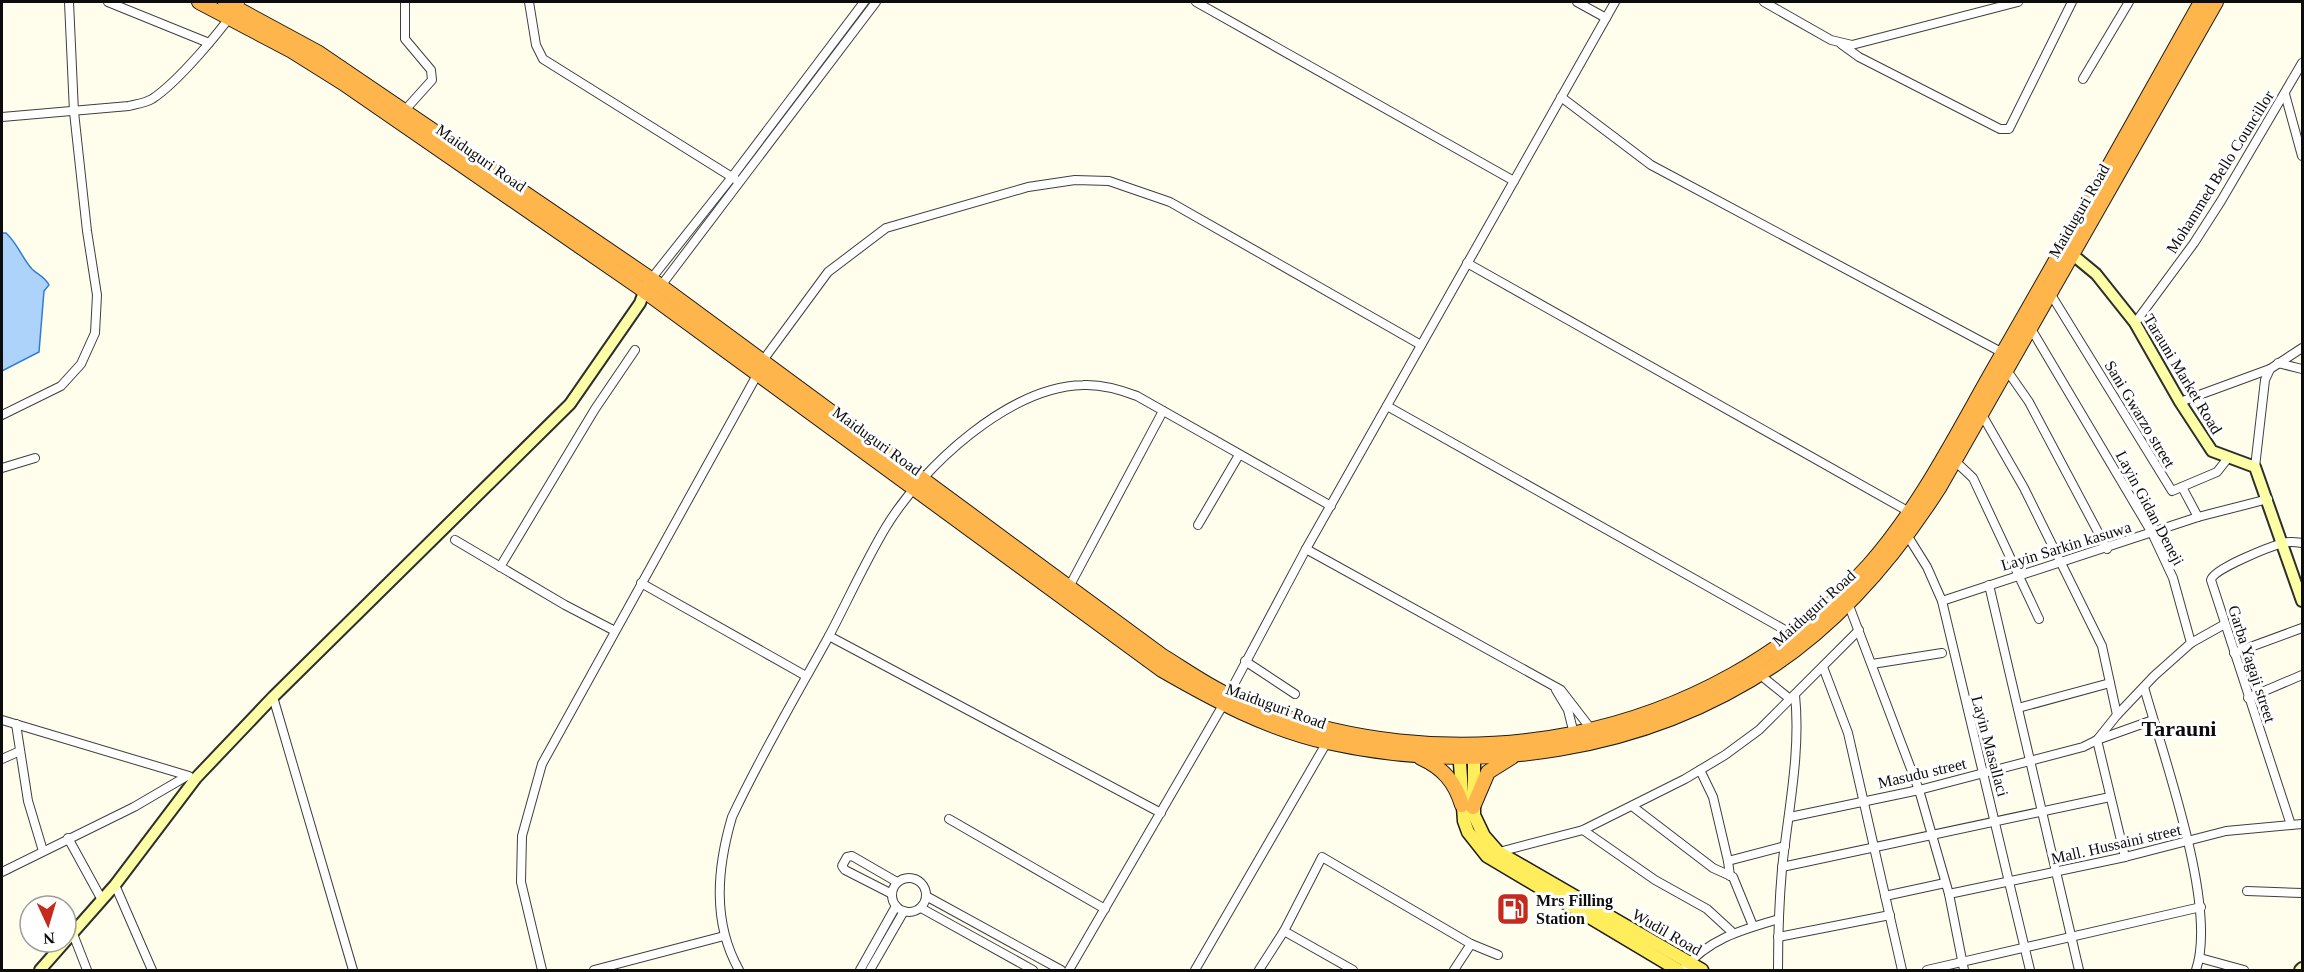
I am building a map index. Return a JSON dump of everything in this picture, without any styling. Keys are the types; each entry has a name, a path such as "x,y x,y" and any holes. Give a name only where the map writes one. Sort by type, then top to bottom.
{"highway":[{"name":"Maiduguri Road","path":"199,2 233,7 319,53 405,110 649,291"},
{"name":"Maiduguri Road","path":"1474,751 1574,735 1681,701 1733,675 1794,636 1834,601 1914,515 1955,461 2050,293 2068,251 2201,2"},
{"name":"Maiduguri Road","path":"918,484 1125,646 1225,700 1327,742 1414,754 1474,751 1517,754 1576,746 1626,735 1699,707 1759,674 1813,636 1848,603 1907,535 1914,515 2003,353 2068,251 2216,2"},
{"name":"Maiduguri Road","path":"233,7 649,291 918,484 1069,587 1125,631 1225,700 1322,728 1369,738 1460,751"},
{"path":"1414,754 1439,767 1452,781 1468,806 1488,772 1517,754"}],"main road":[{"name":"Wudil Road","path":"1460,751 1468,806 1478,826 1498,852 1520,871"},
{"name":"Wudil Road","path":"1474,751 1468,806 1468,832 1488,856 1520,871 1683,968 1702,970"}],"street":[{"path":"2,415 61,386 81,364 95,333 97,296 87,231 74,111 69,2"},
{"path":"108,2 209,44"},
{"path":"405,2 405,39 431,70 432,78 431,83 405,110"},
{"path":"530,2 536,45 543,59 735,179"},
{"path":"735,179 864,2"},
{"path":"78,928 115,885 192,777 570,404 649,291 876,2"},
{"path":"1196,2 1514,181"},
{"path":"1577,2 1606,18"},
{"path":"1069,970 1225,700 1306,549 1615,2"},
{"path":"1764,2 1841,44 1859,57 2000,129 2009,129 2072,2"},
{"path":"1841,44 1852,45 2018,2"},
{"path":"2083,80 2129,2"},
{"path":"2,117 146,102 161,91 209,44 233,7"},
{"name":"Mohammed Bello Councillor","path":"2135,323 2194,243 2302,63"},
{"path":"2285,94 2302,156"},
{"path":"1561,97 1651,165 2003,353"},
{"path":"542,970 521,882 522,836 542,764 759,369 828,272 886,228 1028,187 1075,180 1109,181 1170,202 1421,345"},
{"name":"Tarauni Market Road","path":"2068,251 2096,274 2135,323 2180,402 2212,451 2255,467"},
{"path":"1467,263 1914,515"},
{"name":"Sani Gwarzo street","path":"2050,293 2068,319 2169,488 2175,491 2217,472 2228,458"},
{"name":"Layin Gidan Deneji","path":"2030,327 2152,533 2173,578 2191,644"},
{"path":"2180,402 2270,369 2302,348"},
{"path":"500,567 595,410 635,350"},
{"path":"2278,363 2302,369"},
{"path":"2006,369 2029,402 2107,549"},
{"path":"2270,369 2262,395 2255,467 2284,543 2302,601"},
{"path":"739,970 724,936 718,895 721,853 732,817 886,526 918,484 963,441 992,419 1041,393 1083,385 1113,387 1137,396 1331,506"},
{"path":"1387,406 1794,636"},
{"path":"1069,587 1163,411"},
{"path":"1981,412 2024,488 2102,646 2117,715"},
{"path":"1198,525 1239,455"},
{"path":"2,468 34,458"},
{"path":"1955,461 1973,478 2039,619"},
{"path":"2182,487 2198,517"},
{"name":"Layin Sarkin kasuwa","path":"1942,601 2018,575 2107,549 2198,517 2268,499"},
{"name":"Layin Masallaci","path":"1907,535 1927,567 1942,601 2011,881 2030,970"},
{"path":"454,540 615,631"},
{"path":"2284,543 2302,543"},
{"name":"Garba Yagaji street","path":"2284,543 2211,576 2248,698 2291,825"},
{"path":"1306,549 1554,686 1572,701 1592,730"},
{"path":"641,583 806,676"},
{"path":"1989,585 2079,970"},
{"path":"1848,603 1919,790 1948,894 1963,966"},
{"path":"2117,715 2191,644 2225,624"},
{"path":"2234,653 2302,628"},
{"path":"1498,852 1583,830 1700,770 1759,730 1859,630"},
{"path":"829,636 1161,813"},
{"path":"1872,664 1942,653"},
{"path":"1245,661 1295,694"},
{"path":"1823,667 1848,733 1902,970"},
{"path":"1759,674 1793,697 1797,722 1790,817 1782,867 1778,970"},
{"path":"2248,698 2302,675"},
{"path":"2018,708 2110,682"},
{"path":"1554,686 1568,710 1574,735"},
{"path":"2144,687 2186,841 2201,907 2203,930 2200,958 2196,970"},
{"path":"273,697 353,970"},
{"name":"Masudu street","path":"1790,817 1919,790 1984,772 2031,763 2083,747 2097,740 2117,715"},
{"path":"2,720 192,777"},
{"path":"2125,857 2097,740 2154,720"},
{"path":"16,724 28,801 43,851"},
{"path":"1195,970 1327,742"},
{"path":"2,759 20,751"},
{"path":"1700,770 1713,797 1730,876"},
{"path":"2,872 192,777"},
{"path":"1782,867 2110,797"},
{"path":"1632,806 1713,868 1730,876 1734,880 1753,926"},
{"path":"949,819 1105,909"},
{"path":"2291,825 2302,824"},
{"name":"Mall. Hussaini street","path":"1948,894 2125,857 2226,831 2291,825"},
{"path":"1583,830 1655,880 1707,909 1732,932"},
{"path":"68,838 102,900"},
{"path":"1728,861 1785,846"},
{"path":"870,970 892,931 900,909 892,894 844,870 842,866 847,857 852,856 897,882"},
{"path":"1259,970 1284,931 1322,857 1471,944 1498,955"},
{"path":"892,894 897,882 906,878 915,878 922,883 927,896 1061,970"},
{"path":"1885,896 1945,883"},
{"path":"115,885 152,970"},
{"path":"2247,891 2302,893"},
{"path":"900,909 913,912 921,908 927,896"},
{"path":"1927,970 1963,966 2026,947 2201,907"},
{"path":"921,908 1033,970"},
{"path":"860,970 884,927 900,909"},
{"path":"1778,937 1890,915"},
{"path":"1683,968 1707,946 1732,932 1779,919"},
{"path":"968,933 974,922"},
{"path":"884,927 892,931"},
{"path":"1284,931 1353,970"},
{"path":"594,970 724,936"},
{"path":"1454,970 1471,944"},
{"path":"78,947 87,970"},
{"path":"40,970 55,954"},
{"path":"2200,958 2244,970"}],"water":[{"path":"2,233 10,237 29,265 49,285 44,291 39,352 2,371"}],"place":[{"name":"Mrs Filling Station","path":"1513,909"}],"district":[{"name":"Tarauni","path":"2179,728"}]}
